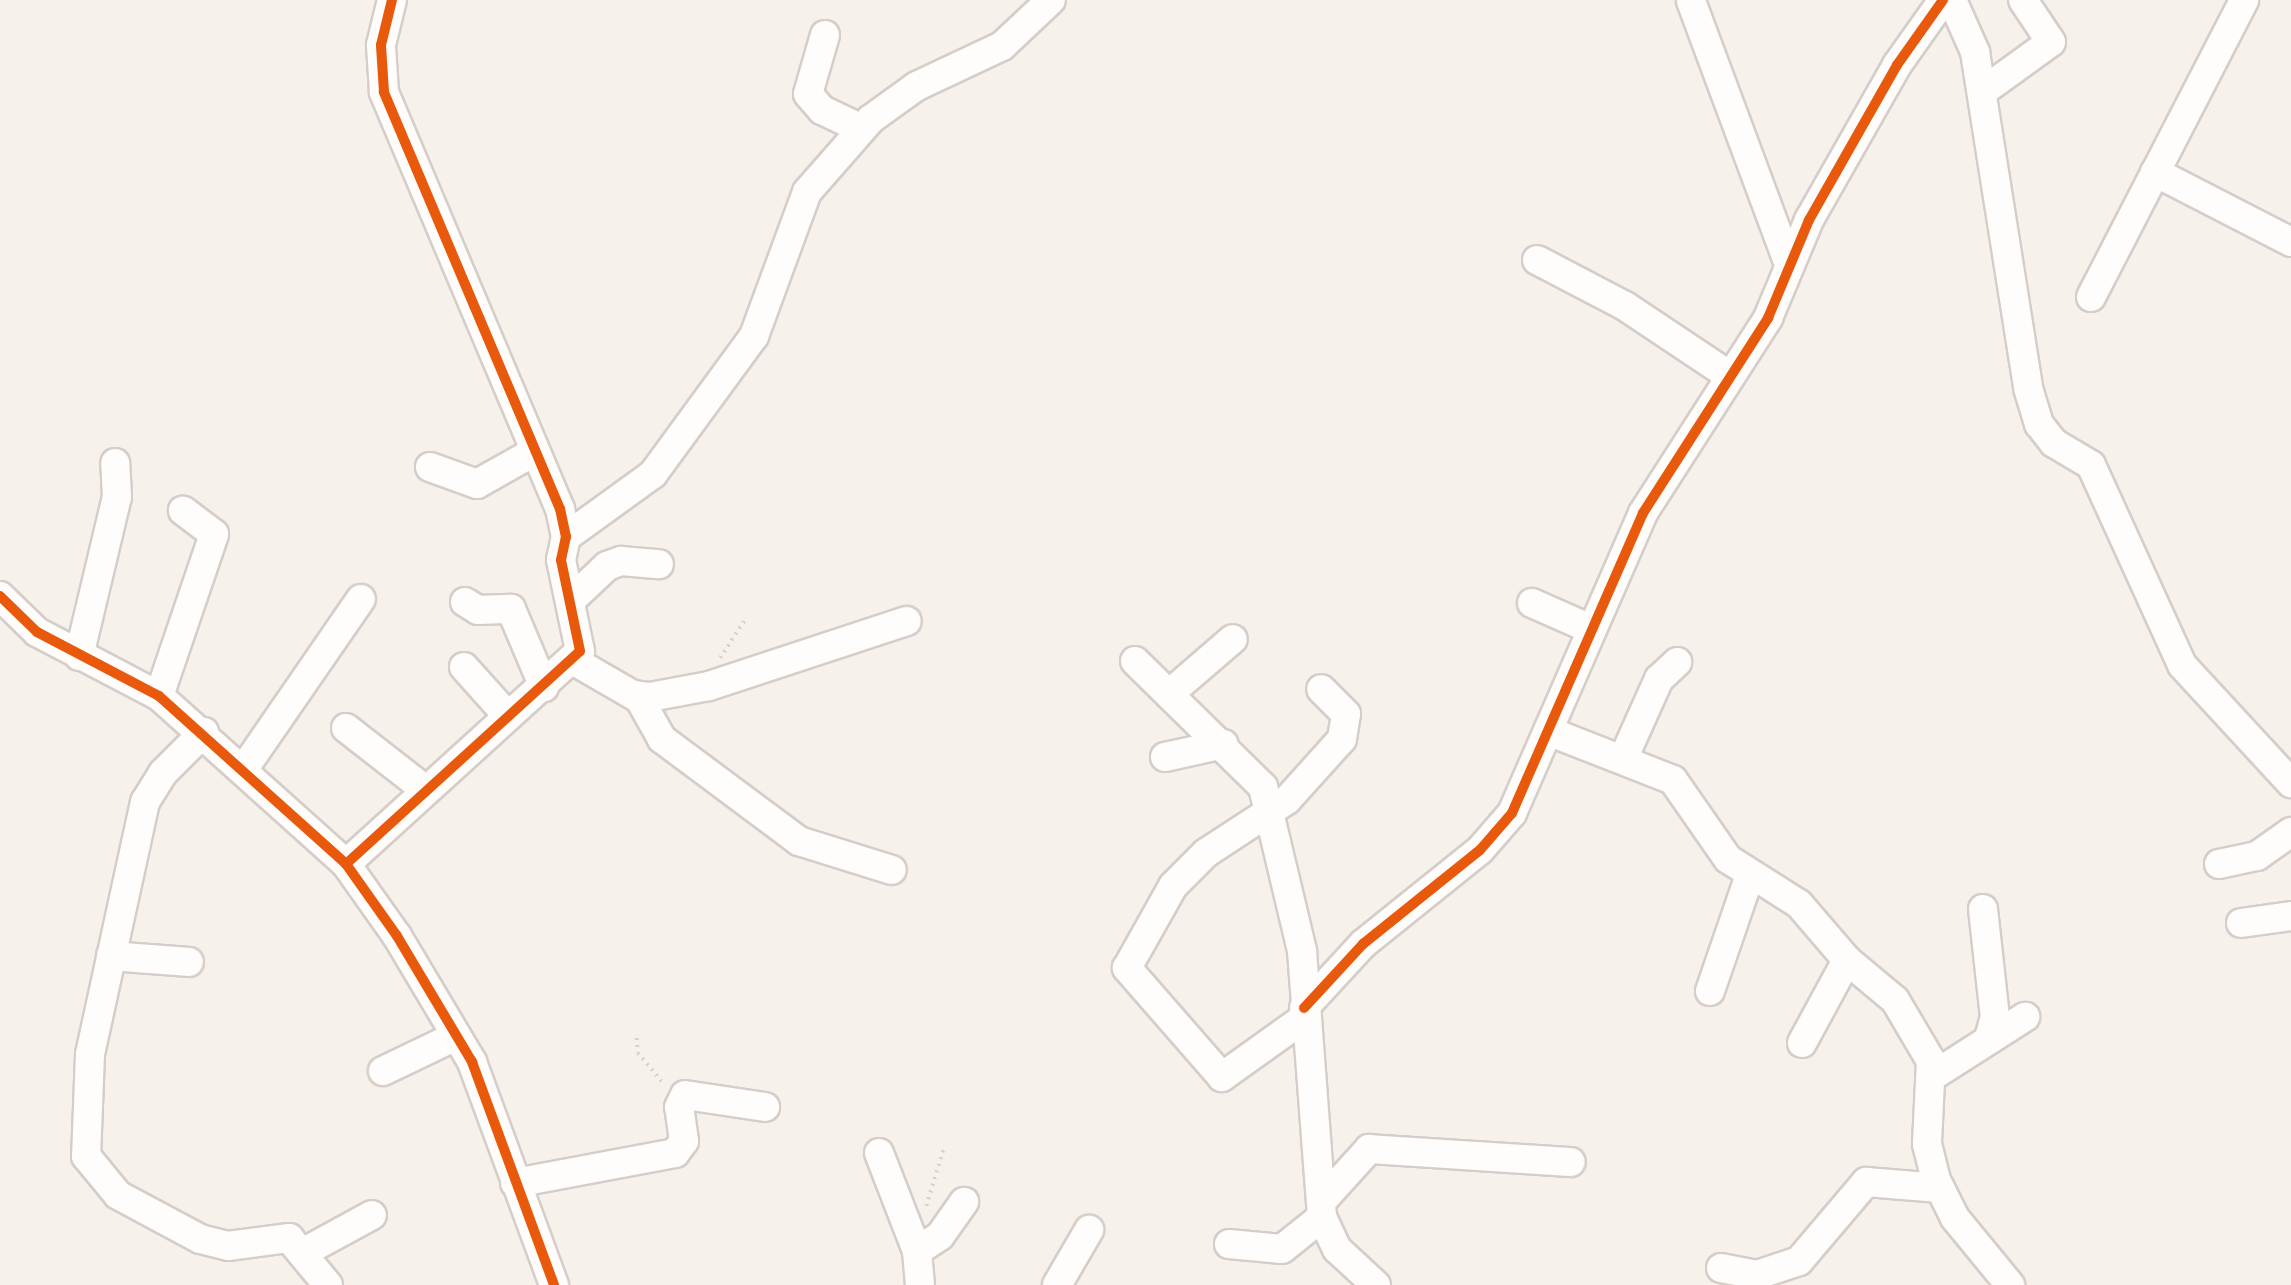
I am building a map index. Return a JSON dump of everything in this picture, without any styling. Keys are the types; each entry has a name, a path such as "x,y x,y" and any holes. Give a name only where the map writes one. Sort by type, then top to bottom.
{"street":[{"path":"346,864 423,788 573,662 580,651 561,560 566,537 384,92 381,45 392,0"},
{"path":"566,537 653,474 754,336 792,220 807,192 862,129 894,99 1002,46 1051,0"},
{"path":"1321,689 1346,714 1342,739 1272,810 1206,853 1173,886 1127,968 1222,1077 1304,1014 1363,944 1501,829 1548,731 1643,513 1727,373 1768,318 1789,265 1897,65 1943,0"},
{"path":"1952,0 1975,52 2026,374 2039,424 2054,443 2091,465 2182,665 2291,783"},
{"path":"1982,92 2051,42 2023,0"},
{"path":"2091,297 2244,0"},
{"path":"1691,1 1789,265"},
{"path":"825,35 808,94 822,110 862,129"},
{"path":"2155,172 2291,242"},
{"path":"1537,260 1625,306 1727,373"},
{"path":"430,467 477,484 533,453"},
{"path":"79,656 117,497 115,463"},
{"path":"159,696 214,534 183,511"},
{"path":"570,601 607,566 621,561 659,564"},
{"path":"0,596 37,632 159,696 245,767 346,864 456,1036 554,1285"},
{"path":"245,767 361,598"},
{"path":"465,602 478,610 511,609 544,687"},
{"path":"1532,603 1591,629"},
{"path":"639,698 709,686 907,621"},
{"path":"1169,694 1233,639"},
{"path":"1135,661 1224,744 1263,787 1272,810 1302,951 1304,1014 1322,1210 1337,1249 1376,1285"},
{"path":"573,662 639,698 662,738 799,841 892,870"},
{"path":"1623,759 1659,679 1677,662"},
{"path":"464,667 507,715"},
{"path":"345,728 423,788"},
{"path":"1548,731 1673,780 1728,859 1799,904 1847,960 1895,1000 1926,1045 1931,1077 1927,1144 1940,1188 1955,1218 2010,1285"},
{"path":"204,732 163,773 145,802 90,1054 86,1156 95,1174 118,1195 200,1239 228,1246 289,1238 306,1251 328,1285"},
{"path":"1165,758 1224,744"},
{"path":"2219,864 2258,856 2291,832"},
{"path":"1710,991 1750,875"},
{"path":"1983,909 1995,1017 1989,1038"},
{"path":"2241,923 2291,916"},
{"path":"111,956 189,962"},
{"path":"1802,1043 1847,960"},
{"path":"1931,1077 2025,1017"},
{"path":"383,1071 456,1036"},
{"path":"515,1183 675,1153 684,1142 680,1101 694,1094 765,1107"},
{"path":"1228,1244 1283,1249 1322,1210 1369,1149 1571,1162"},
{"path":"879,1153 923,1247 920,1285"},
{"path":"1721,1268 1757,1275 1799,1261 1866,1182 1940,1188"},
{"path":"923,1247 964,1202"},
{"path":"306,1251 372,1215"},
{"path":"1057,1285 1090,1230"}],"path":[{"path":"709,686 726,640 746,618"},
{"path":"637,1038 644,1062 680,1101"},
{"path":"923,1247 926,1193 944,1147"}],"cycle path":[{"path":"346,864 580,651 561,560 566,537 560,509 384,92 381,45 392,0"},
{"path":"1304,1008 1363,944 1480,850 1512,813 1643,513 1768,318 1809,220 1897,65 1943,0"},
{"path":"0,596 37,632 159,696 346,864 397,936 472,1062 554,1285"}]}
